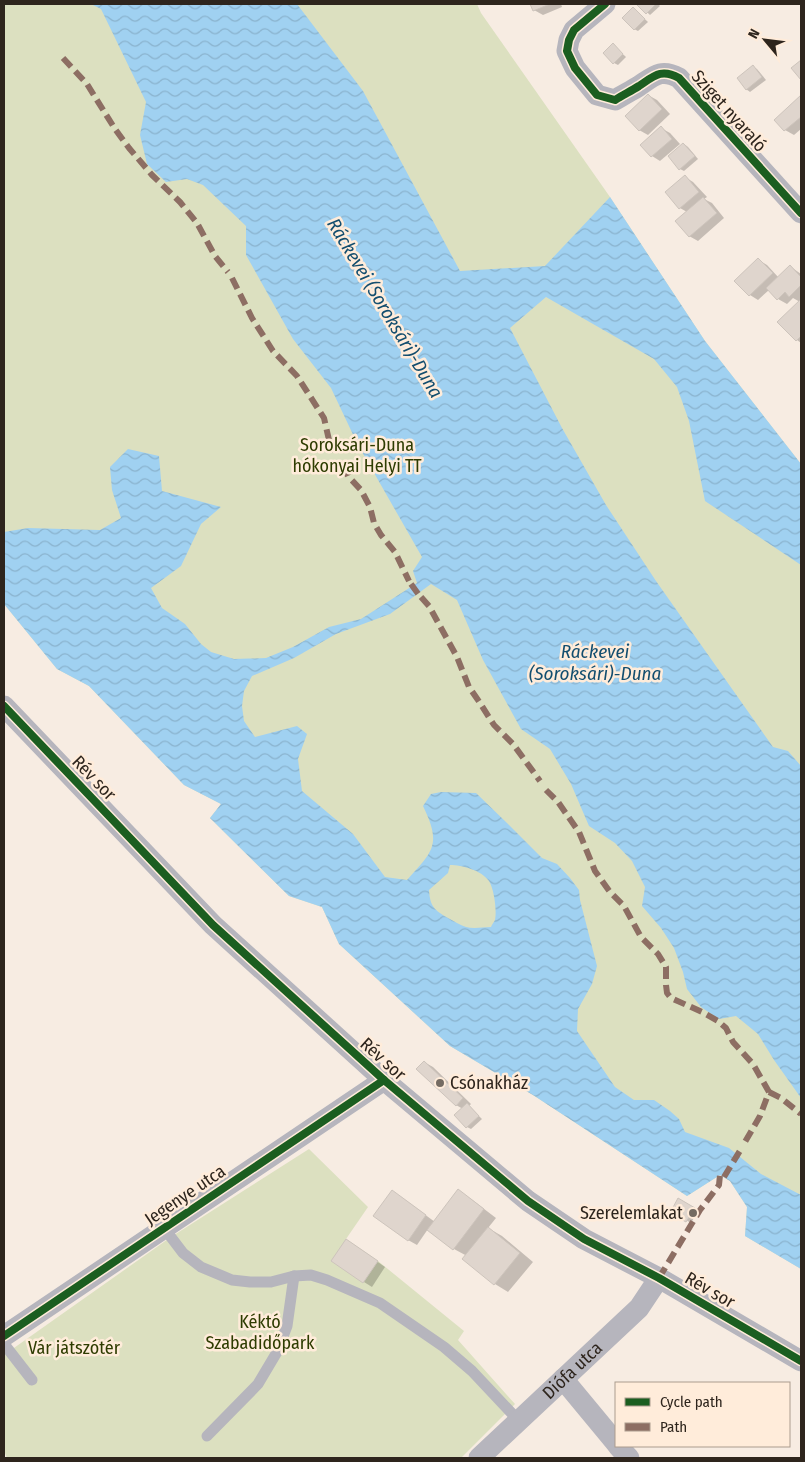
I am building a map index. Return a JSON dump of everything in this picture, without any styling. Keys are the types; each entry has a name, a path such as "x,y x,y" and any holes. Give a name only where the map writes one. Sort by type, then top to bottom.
{"street":[{"name":"Sziget nyaraló","path":"605,4 574,30 566,51 575,68 597,96 615,100 641,85 650,77 660,74 670,73 679,78 801,213"},
{"name":"Rév sor","path":"4,706 213,925 384,1080 528,1201 584,1238 659,1278 801,1361"},
{"name":"Jegenye utca","path":"4,1336 384,1080"},
{"name":"Diófa utca","path":"479,1458 639,1308 659,1278"},
{"path":"563,1379 615,1443"},
{"path":"619,1447 629,1458"}],"lane":[{"path":"164,1228 183,1253 201,1267 232,1280 271,1282 294,1276 311,1275 380,1303 444,1347 472,1370 519,1421"},
{"path":"207,1436 258,1384 277,1352 287,1326 294,1276"},
{"path":"4,1344 32,1380"}],"green space":[{"name":"Soroksári-Duna hókonyai Helyi TT","path":"4,4 477,4 481,13 610,197 705,341 801,464 801,1269 745,1236 747,1207 730,1181 720,1175 687,1196 533,1095 450,1046 339,944 322,907 289,896 210,818 221,804 184,785 89,686 57,669 4,604"},
{"name":"Kéktó Szabadidőpark","path":"309,1149 368,1207 346,1239 378,1261 464,1331 458,1340 515,1404 461,1458 7,1458 4,1451 4,1355 171,1237"}],"water":[{"name":"Ráckevei (Soroksári)-Duna","path":"91,4 297,4 363,91 460,271 545,266 610,197 705,341 801,464 801,565 705,501 689,421 677,387 654,359 546,297 510,328 562,428 606,505 656,581 773,747 788,751 801,766 801,1098 758,1034 736,1016 719,1019 701,1007 687,989 674,948 661,928 642,906 645,887 632,861 615,843 589,826 571,784 550,749 521,729 483,660 457,600 431,584 390,614 336,634 294,658 252,676 244,691 242,706 244,721 255,737 297,726 307,734 298,759 302,791 353,834 385,877 407,880 423,862 432,847 433,839 429,819 423,806 431,794 441,792 476,793 542,858 557,864 579,890 597,966 592,984 578,1009 577,1031 615,1087 634,1100 654,1100 679,1119 685,1132 729,1148 761,1174 801,1195 801,1269 745,1236 747,1207 730,1181 720,1175 687,1196 533,1095 450,1046 339,944 322,907 289,896 210,818 221,804 184,785 89,686 57,669 4,604 4,532 28,528 100,530 121,518 112,490 110,467 128,449 159,456 162,491 221,507 201,524 181,566 151,588 162,608 185,624 201,644 211,652 234,659 266,658 293,647 329,627 361,619 417,583 413,571 422,557 357,443 331,388 293,339 246,255 246,226 203,185 187,179 166,182 147,164 140,135 146,102 101,9","holes":["450,865 476,871 489,881 494,894 496,911 495,920 491,927 466,927 443,915 434,907 430,900 429,890 448,873"]}],"building":[{"path":"530,4 550,4 533,11"},
{"path":"636,4 656,4 646,14"},
{"path":"633,7 645,19 634,30 622,18"},
{"path":"613,43 623,54 613,64 603,53"},
{"path":"801,60 801,80 791,68"},
{"path":"753,65 762,77 746,90 737,78"},
{"path":"648,94 662,109 639,131 625,116"},
{"path":"801,95 801,117 784,131 774,120"},
{"path":"661,126 672,139 651,157 640,145"},
{"path":"683,143 695,156 679,170 668,156"},
{"path":"685,175 699,192 679,209 665,192"},
{"path":"703,197 717,213 689,237 675,221"},
{"path":"758,258 773,273 749,296 734,281"},
{"path":"790,265 801,277 801,285 789,297 785,292 777,300 766,288"},
{"path":"801,299 801,336 796,341 777,322"},
{"name":"Csónakház","path":"424,1061 463,1098 456,1106 416,1069"},
{"path":"467,1103 479,1116 466,1128 454,1115"},
{"path":"458,1189 484,1209 453,1250 427,1230"},
{"path":"392,1190 426,1215 408,1241 373,1216"},
{"path":"678,1198 695,1208 686,1222 670,1213"},
{"path":"488,1227 520,1253 494,1285 462,1259"},
{"path":"346,1239 378,1261 363,1283 331,1261"}],"marked path":[{"path":"63,58 87,84 129,148 152,175 180,202 197,223 215,256 228,272"},
{"path":"232,278 252,318 273,351 297,376 324,418 329,440 335,451"},
{"path":"343,465 348,476 361,490 370,507 374,523 395,552 409,581"},
{"path":"411,584 419,595"},
{"path":"421,597 429,606 457,657 469,687 494,725 513,744 540,781"},
{"path":"546,790 558,802 579,832 595,871 610,892 624,906 641,937 658,954 666,967 667,993 671,998 702,1012 726,1028 733,1042 753,1064 769,1092 760,1116 745,1142"},
{"path":"769,1092 781,1098 801,1114"},
{"path":"724,1177 741,1149"},
{"path":"659,1278 700,1210 719,1185 720,1175"}],"cycle path":[{"path":"605,4 574,30 569,40 567,51 575,68 597,95 615,100 658,74 673,75 679,78 801,213"},
{"path":"4,706 213,925 384,1080 528,1201 584,1239 659,1278 801,1361"},
{"path":"4,1336 384,1080"}],"place":[{"name":"Csónakház","path":"440,1083"},
{"name":"Szerelemlakat","path":"693,1213"}],"park label":[{"name":"Vár játszótér","path":"74,1348"}]}
